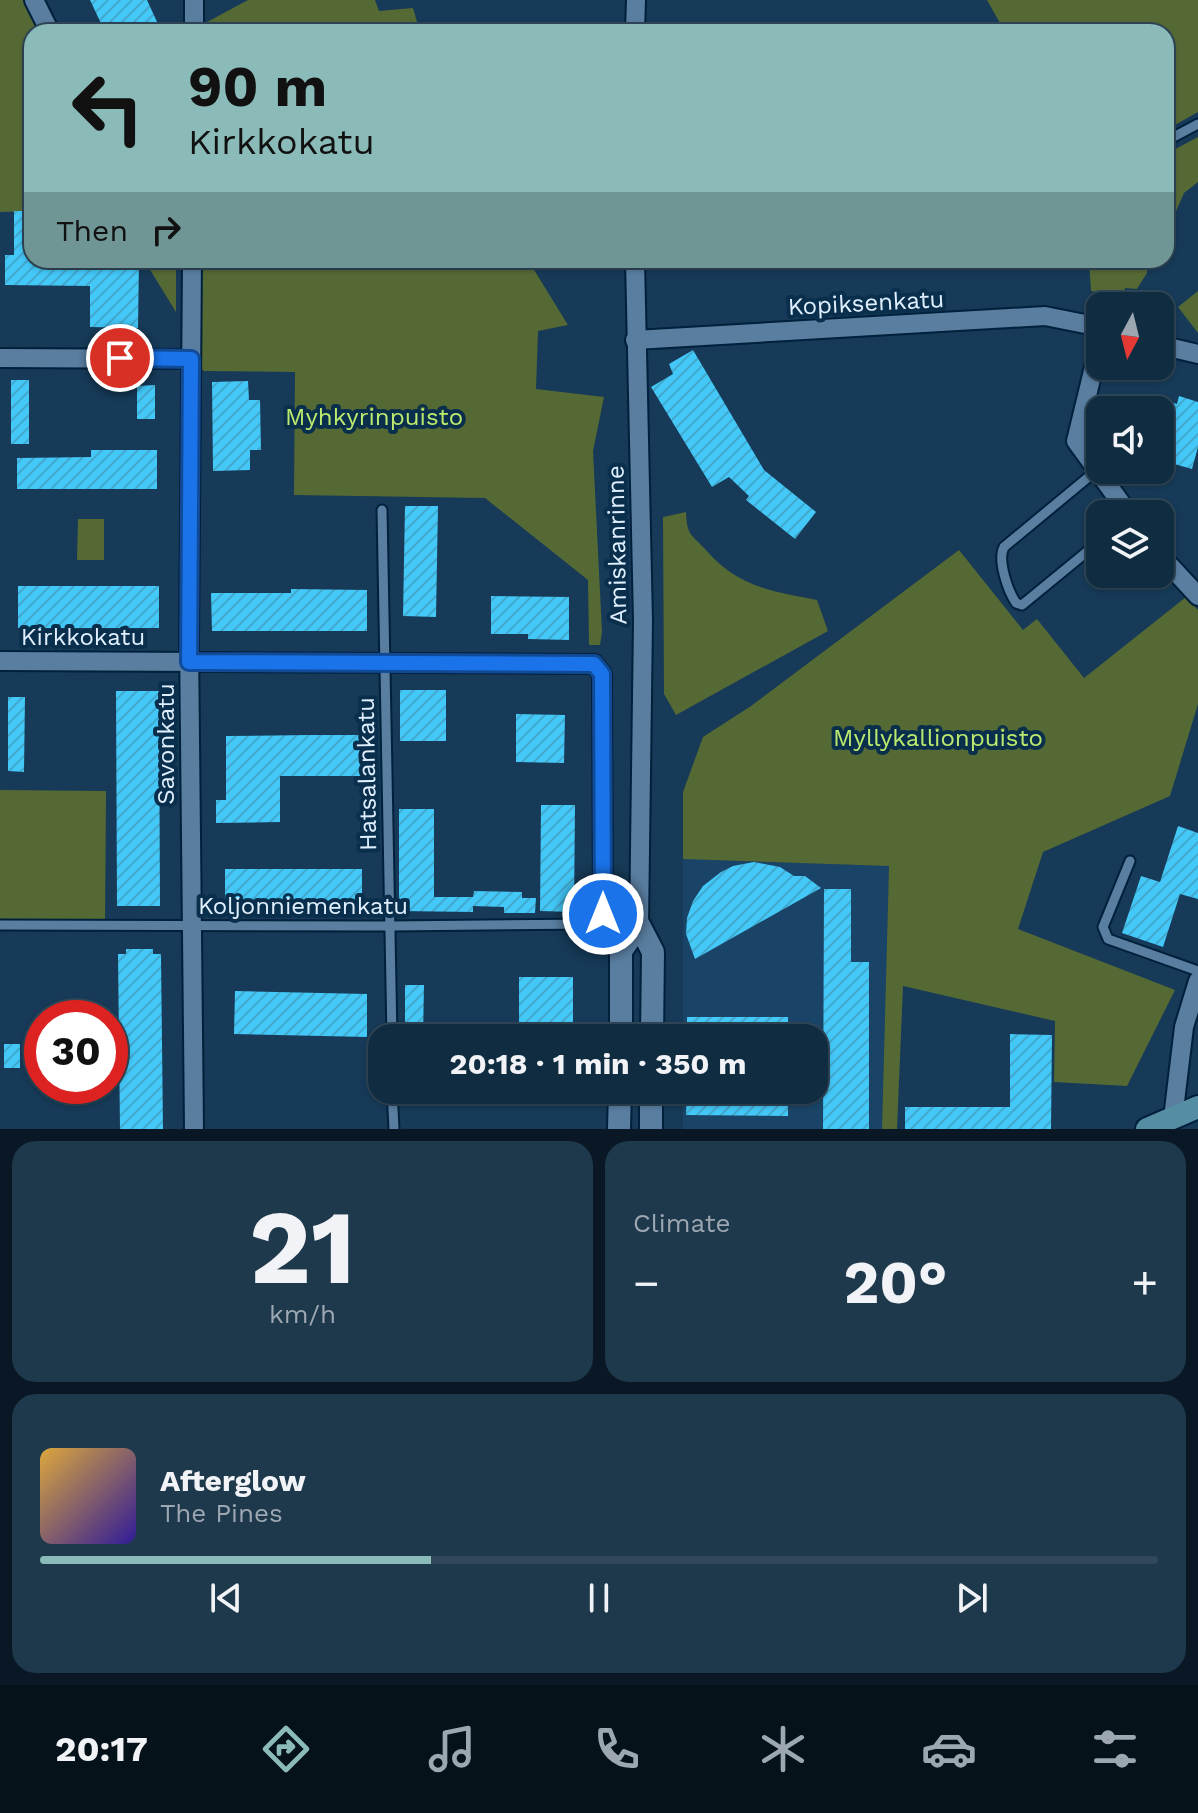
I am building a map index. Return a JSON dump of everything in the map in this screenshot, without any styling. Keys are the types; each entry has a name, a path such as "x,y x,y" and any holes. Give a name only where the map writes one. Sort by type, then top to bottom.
{"main road":[{"path":"1147,1129 1198,1107"}],"street":[{"path":"34,0 46,24"},
{"path":"194,0 194,24"},
{"path":"635,24 636,0"},
{"name":"Savonkatu","path":"192,268 189,662 194,1129"},
{"name":"Amiskanrinne","path":"635,268 643,621 639,925"},
{"name":"Kopiksenkatu","path":"635,340 1045,316 1086,324"},
{"path":"1174,348 1198,354"},
{"path":"0,358 191,359"},
{"path":"1086,400 1076,441 1086,455"},
{"path":"1174,570 1198,596"},
{"name":"Kirkkokatu","path":"0,661 594,664 602,674 603,914"},
{"path":"603,914 639,925"},
{"path":"621,1024 621,951 639,925"},
{"path":"639,925 653,952 652,1024"},
{"path":"1173,1118 1178,1060 1194,1007 1198,981"},
{"path":"619,1129 620,1104"},
{"path":"651,1104 651,1129"}],"lane":[{"path":"1174,137 1198,124"},
{"path":"1086,479 1004,547 1002,560 1012,598 1022,605 1086,552"},
{"name":"Hatsalankatu","path":"382,510 392,1024"},
{"path":"1130,861 1103,927 1104,934 1108,939 1198,971"},
{"name":"Koljonniemenkatu","path":"0,925 591,924 603,914"},
{"path":"393,1104 394,1129"}],"shaded area":[{"path":"683,859 889,866 882,1129 683,1129 683,1104 828,1104 828,1024 683,1024"}],"green space":[{"path":"0,0 25,0 38,24 24,24 24,211 0,212"},
{"path":"248,0 375,0 379,11 413,8 418,24 203,24"},
{"path":"987,0 1198,0 1198,112 1174,126 1174,24 1000,24"},
{"path":"1198,137 1198,182 1184,193 1174,216 1174,150"},
{"path":"149,268 176,268 176,312"},
{"name":"Myhkyrinpuisto","path":"192,268 533,268 568,325 538,331 536,389 604,397 593,451 602,632 600,645 589,645 588,580 485,498 294,495 295,372 204,371 191,359"},
{"path":"1090,268 1147,268 1137,289 1091,291"},
{"path":"1198,291 1198,333 1178,307"},
{"path":"686,512 690,533 717,562 756,585 817,600 828,631 676,715 664,694 663,517"},
{"path":"78,519 104,519 104,560 77,560"},
{"name":"Myllykallionpuisto","path":"959,550 1023,630 1037,619 1084,678 1186,597 1198,610 1198,704 1170,796 1043,852 1018,929 1175,990 1127,1086 1054,1082 1055,1021 903,986 897,1129 882,1129 889,866 683,859 683,792 703,737 751,706"},
{"path":"0,790 106,791 105,926 0,925"}],"building":[{"path":"90,0 147,0 158,24 101,24"},
{"path":"14,211 24,211 24,268 139,268 138,328 90,327 90,286 5,285 5,255 14,255"},
{"path":"693,350 764,470 816,512 795,539 746,500 749,496 729,477 712,487 651,387 673,374 669,364"},
{"path":"11,380 29,380 29,444 11,444"},
{"path":"248,381 249,400 260,400 261,450 250,450 250,470 213,471 212,382"},
{"path":"155,385 155,419 137,419 137,386"},
{"path":"1179,396 1198,402 1198,447 1192,469 1174,464 1174,403 1177,404"},
{"path":"91,450 157,450 157,489 17,489 17,458 91,457"},
{"path":"405,506 438,506 436,617 403,616"},
{"path":"18,586 159,586 159,628 18,628"},
{"path":"291,589 367,590 367,631 212,631 211,593 291,593"},
{"path":"491,596 569,597 569,640 528,639 528,634 491,634"},
{"path":"400,690 446,690 446,741 400,741"},
{"path":"116,691 159,691 160,906 117,906"},
{"path":"8,697 25,697 24,772 8,771"},
{"path":"516,714 565,715 564,763 516,762"},
{"path":"363,735 363,776 280,776 280,822 216,823 216,800 226,800 226,736"},
{"path":"541,805 575,805 574,912 540,911"},
{"path":"399,809 434,809 434,897 473,897 474,891 522,892 522,898 536,898 535,913 504,913 504,907 473,906 473,912 399,911"},
{"path":"1178,826 1198,833 1198,899 1180,894 1163,947 1122,933 1141,876 1160,882"},
{"path":"754,862 780,867 794,876 805,876 821,888 695,959 686,934 693,901 703,886 721,872"},
{"path":"225,869 362,869 362,908 225,908"},
{"path":"824,889 851,889 851,962 869,962 869,1129 823,1129 823,1104 828,1104 828,1024 823,1024"},
{"path":"126,949 153,949 153,954 161,954 163,1129 120,1129 120,1104 128,1104 128,1000 119,1000 118,954 126,954"},
{"path":"519,977 573,977 573,1024 519,1024"},
{"path":"405,985 424,985 423,1024 405,1024"},
{"path":"235,991 367,994 367,1037 234,1034"},
{"path":"687,1017 788,1017 788,1024 687,1024"},
{"path":"1010,1034 1052,1035 1051,1129 905,1129 905,1107 1010,1107"},
{"path":"4,1044 20,1044 20,1068 4,1068"},
{"path":"686,1104 788,1104 788,1116 686,1115"}],"route":[{"path":"120,358 191,359 189,662 594,664 602,674 603,914"}]}
